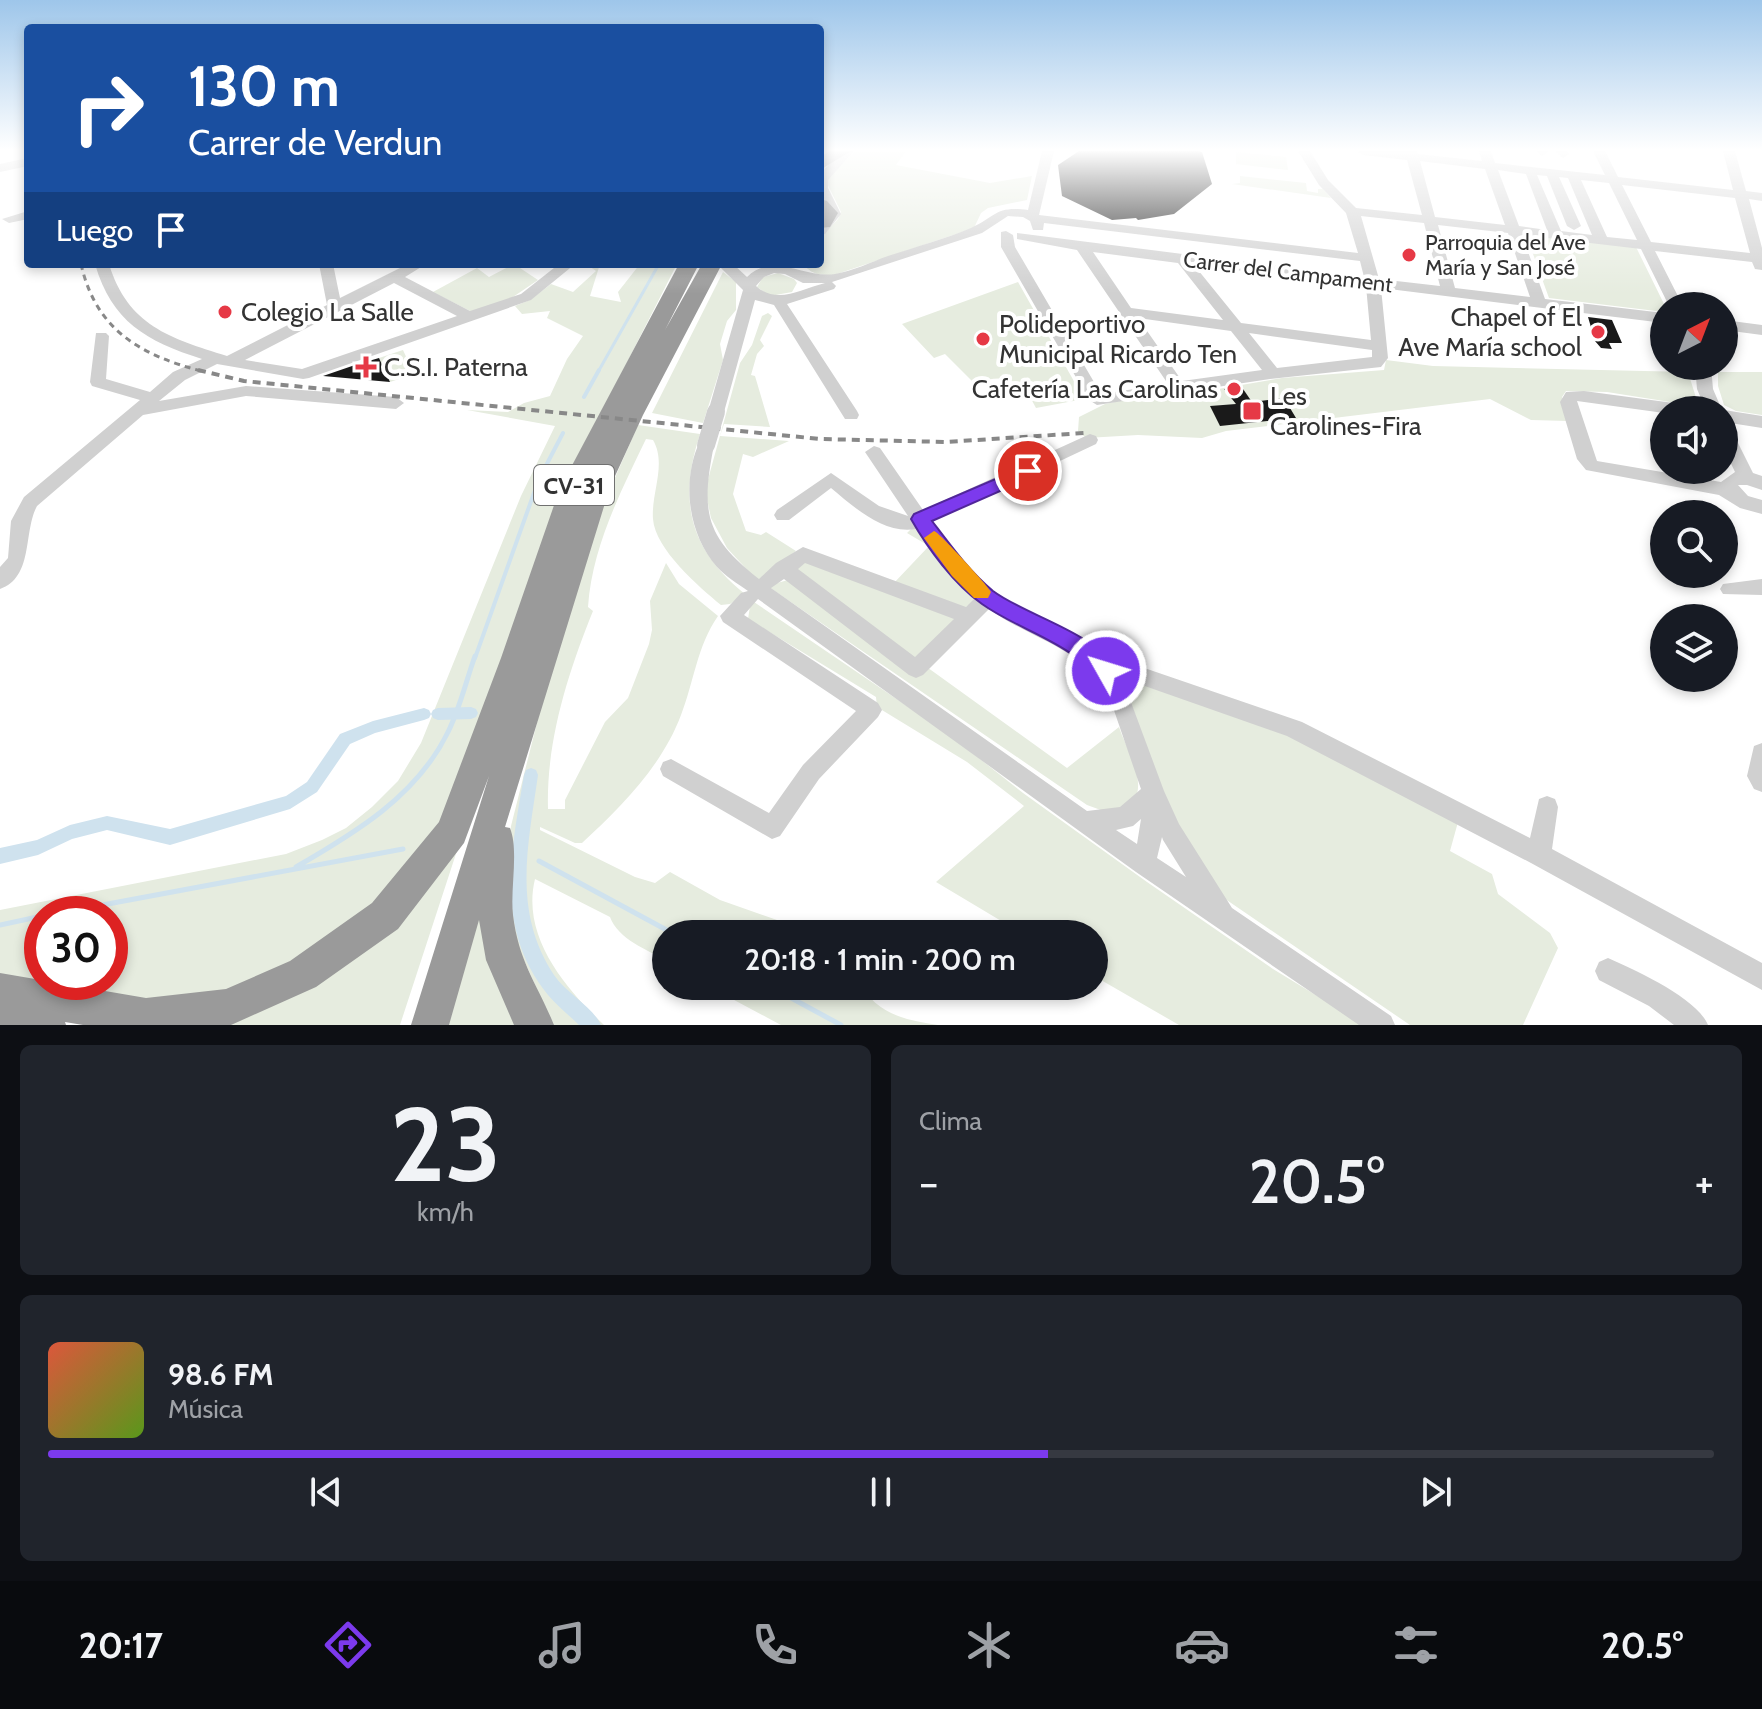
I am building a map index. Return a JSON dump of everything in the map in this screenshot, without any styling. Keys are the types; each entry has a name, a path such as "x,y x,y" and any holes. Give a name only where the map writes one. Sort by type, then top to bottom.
{"highway":[{"name":"CV-31","path":"529,658 597,487 631,415 714,268"},
{"path":"0,992 146,1017 227,1008 303,974 385,916 452,832 529,658"},
{"path":"425,1014 473,824 529,658"},
{"path":"529,658 494,866 498,939 518,1000 535,1025"},
{"path":"0,1015 47,1025"}],"street":[{"path":"824,221 834,214 827,199"},
{"path":"1030,225 1037,199"},
{"path":"993,221 995,229 1005,235 1008,247 1097,400 1272,372 1375,363 1380,358 1373,283 1352,211 1340,199"},
{"path":"1424,199 1449,292"},
{"path":"1503,199 1540,304"},
{"path":"1546,199 1565,232"},
{"path":"1556,199 1565,232"},
{"path":"1580,199 1596,239"},
{"path":"1622,199 1669,292"},
{"path":"1352,211 1565,232 1596,239 1729,255 1739,264 1761,264 1752,243 1741,199"},
{"path":"757,268 837,278 977,230 1005,212 1030,225 1366,258"},
{"path":"9,219 24,216"},
{"path":"742,325 774,302 978,235 1005,235 1030,225"},
{"name":"Carrer del Campament","path":"1030,225 1055,243 1082,247 1650,316"},
{"path":"1082,247 1178,387"},
{"path":"1182,259 1272,372"},
{"path":"103,268 109,287 124,311 144,328 172,344 221,360 303,374 526,297 563,268"},
{"path":"327,268 335,307"},
{"path":"0,581 17,560 20,521 30,502 179,376 221,360 411,268"},
{"path":"720,268 750,288 756,297 774,302 794,325 851,415"},
{"path":"785,270 753,278 706,445 697,489 703,527 724,562 793,616 1084,822 1382,1025"},
{"path":"785,270 803,289 797,296 794,325"},
{"path":"394,277 472,318"},
{"path":"1127,312 1378,346"},
{"path":"1738,327 1762,330"},
{"path":"101,336 98,382 146,404 246,391 396,403"},
{"path":"1650,406 1572,396 1568,402 1588,463 1602,470 1650,478"},
{"path":"1738,418 1762,422"},
{"path":"783,515 831,479 877,514 910,525 1090,440"},
{"path":"874,452 959,571 988,598 1080,649 1106,671 1116,686 1153,793 1171,832 1224,918"},
{"path":"1735,496 1729,487 1731,481 1754,480 1738,454"},
{"path":"1691,484 1723,489 1761,509"},
{"path":"969,616 803,554 775,575 916,669 988,598"},
{"path":"1730,589 1762,587"},
{"path":"671,769 772,828 811,772 871,710 730,616 748,599"},
{"path":"1106,671 1121,669 1272,719 1539,855 1762,977"},
{"path":"1762,753 1758,776 1762,782"},
{"path":"1084,822 1125,818 1153,793"},
{"path":"1144,864 1152,828 1153,793"},
{"path":"1539,855 1547,807"},
{"path":"1144,864 1171,832"},
{"path":"1608,971 1658,997 1695,1025"}],"shaded area":[{"path":"835,199 1027,199 988,208 981,213 974,228 834,275 817,274 808,268 824,268 824,234 841,212"},
{"path":"1525,232 1635,245 1658,292 1650,292 1650,310 1549,298"},
{"path":"477,268 489,277 506,268 520,268 538,280 510,299 472,312 433,292"},
{"path":"592,268 599,268 590,296 621,302 618,292 637,268 675,268 558,498 448,815 356,927 233,992 172,1004 128,998 128,896 72,896 286,854 322,840 346,828 372,807 398,781 421,743 521,496 555,426 467,410 508,412 524,403 550,396 567,359 583,336 547,318 550,311 522,314 515,306 530,300 551,284 573,292 596,271"},
{"path":"723,272 736,282 736,310 727,321 720,344 723,360 703,423 652,413"},
{"path":"778,273 797,283 792,292 770,296 757,287 763,277"},
{"name":"Polideportivo Municipal Ricardo Ten","path":"1018,282 1084,399 1036,408 1025,391 1012,381 995,379 975,384 945,354 934,358 902,324"},
{"path":"768,313 772,316 760,340 764,346 757,354 751,375 755,376 770,427 724,424 720,436 789,441 753,457 743,454 733,494 746,531 761,535 766,532 796,551 784,560 770,585 788,580 924,665 1067,768 1119,727 1137,776 1137,795 1132,804 1109,813 1087,805 782,596 750,573 727,548 711,518 707,483 740,363 752,345 762,316"},
{"path":"403,350 414,374 390,382 379,358"},
{"path":"1386,360 1433,366 1650,371 1650,380 1690,380 1696,396 1650,396 1650,399 1607,392 1566,391 1562,397 1568,421 1531,420 1490,399 1226,431 1202,438 1138,435 1086,438 1078,431 1079,417 1105,404 1174,390 1183,395 1282,378 1384,370"},
{"path":"1738,372 1762,372 1762,415 1738,411 1738,396 1721,396 1718,380 1738,380"},
{"path":"638,425 700,434 690,481 693,522 711,559 745,594 730,604 721,605 701,588 661,543 653,519 659,459 653,440 646,439 609,520 595,563 588,607 593,611 567,683 555,733 548,809 565,809 565,800 605,722 628,698 649,644 652,630 650,601 666,563 679,584 718,616 705,639 673,734 639,785 582,843 575,843 540,827 540,830 635,877 655,883 670,872 720,900 777,920 652,920 652,953 619,932 610,917 535,879 532,900 540,940 561,978 604,1025 553,1025 511,931 507,852 543,699 600,512"},
{"path":"916,527 957,581 977,598 964,609 893,584 929,546 907,533"},
{"path":"799,560 961,617 915,659 798,576 793,565"},
{"path":"751,600 951,736 1023,793 1147,882 1273,969 1365,1025 1179,1025 1108,984 1108,920 1000,920 936,882 1024,806 967,762 877,707 876,697 748,619"},
{"path":"1132,679 1268,723 1458,822 1450,851 1492,874 1498,894 1550,933 1558,948 1523,1025 1410,1025 1215,892 1184,848 1124,685"},
{"path":"468,817 400,1025 191,1025 288,994"},
{"path":"489,851 519,1025 443,1025"},
{"path":"24,905 24,985 0,982 0,910"},
{"path":"734,1000 872,1000 894,1014 938,1025 781,1025"}],"building":[{"path":"1068,199 1193,199 1174,214 1138,220 1112,220"},
{"name":"Chapel of El Ave María school","path":"1588,317 1612,320 1622,343 1609,343 1612,349 1601,348 1595,341"},
{"name":"C.S.I. Paterna","path":"379,358 390,382 323,376 355,365"},
{"name":"Les Carolines-Fira","path":"1241,386 1252,402 1284,398 1296,418 1220,426 1210,406 1236,404 1224,389"}],"waterway":[{"path":"598,372 657,268"},
{"path":"584,397 599,370"},
{"path":"475,658 539,479 563,433"},
{"path":"296,867 362,826 402,794 419,775 448,732 475,656"},
{"path":"438,714 471,713"},
{"path":"0,856 38,847 70,832 107,823 170,837 290,802 312,787 345,739 373,727 424,714"},
{"path":"531,775 519,856 519,907 524,932 549,982 592,1025"},
{"path":"128,900 403,849"},
{"path":"539,861 652,922"},
{"path":"0,925 24,920"},
{"path":"795,1000 841,1025"}],"railway":[{"path":"82,268 98,307 125,337 161,358 205,372"},
{"path":"198,370 244,381 820,439 946,442 1084,433"}],"slow traffic":[{"path":"934,538 959,571 981,592"}],"place":[{"name":"Parroquia del Ave María y San José","path":"1409,255"},
{"name":"Colegio La Salle","path":"225,312"},
{"name":"Chapel of El Ave María school","path":"1598,332"},
{"name":"Polideportivo Municipal Ricardo Ten","path":"983,339"},
{"name":"C.S.I. Paterna","path":"366,367"},
{"name":"Cafetería Las Carolinas","path":"1234,389"},
{"name":"Les Carolines-Fira","path":"1252,411"}],"route":[{"path":"1028,471 920,519 959,571 988,598 1080,649 1106,671"}]}
